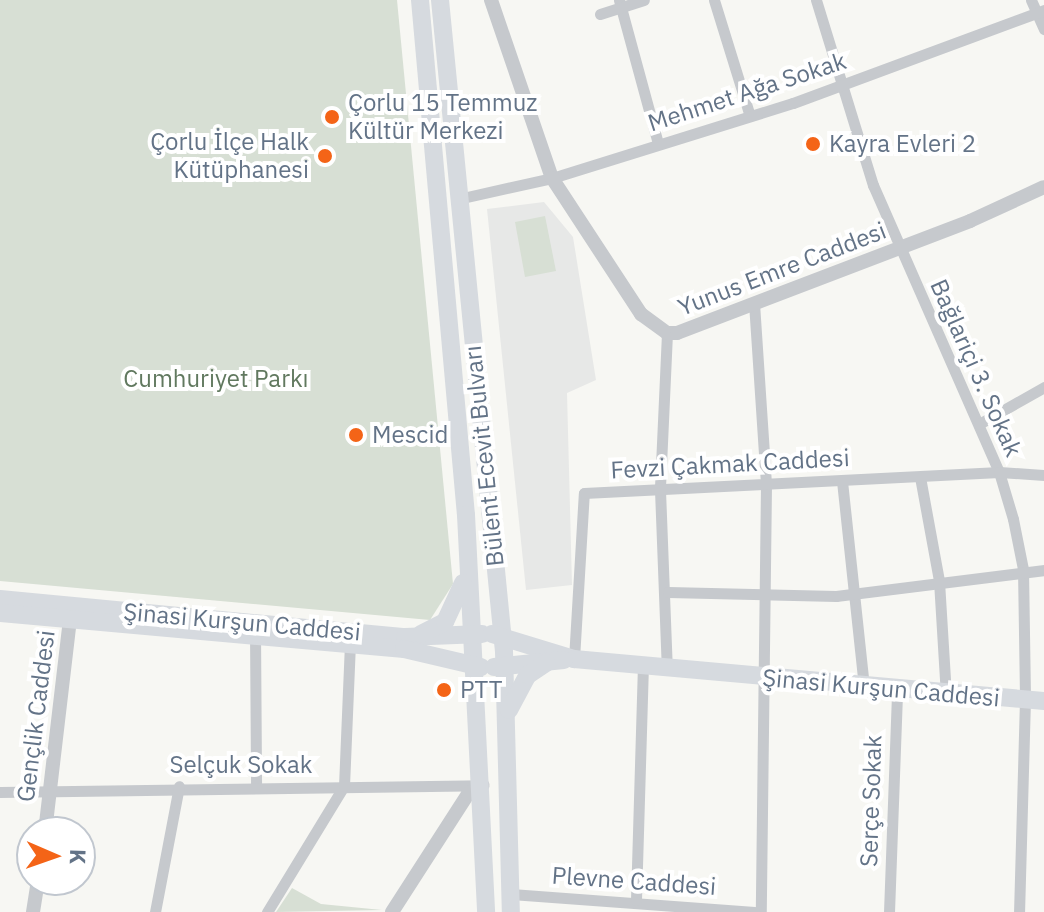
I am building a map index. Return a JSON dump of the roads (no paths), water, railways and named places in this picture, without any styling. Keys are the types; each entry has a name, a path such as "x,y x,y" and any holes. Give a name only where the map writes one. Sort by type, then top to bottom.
{"main road":[{"name":"Bülent Ecevit Bulvarı","path":"420,0 468,552 504,725 511,903"},
{"name":"Bülent Ecevit Bulvarı","path":"440,0 497,589 477,705 483,785 486,912"},
{"path":"404,643 445,622 459,600 468,552"},
{"path":"497,589 514,623 552,657 519,687 504,725"},
{"name":"Şinasi Kurşun Caddesi","path":"0,599 70,612 897,692 1035,700"},
{"name":"Şinasi Kurşun Caddesi","path":"0,613 70,612"},
{"path":"404,643 453,667 468,683 477,705"},
{"name":"Şinasi Kurşun Caddesi","path":"404,643 552,657"}],"street":[{"name":"Yunus Emre Caddesi","path":"491,0 552,178 641,314 667,333 898,248 1044,187"},
{"path":"600,14 620,4 644,0"},
{"path":"714,0 750,116"},
{"name":"Bağlariçi 3. Sokak","path":"816,0 839,87 898,248 999,472 1023,569 1035,700 1019,912"},
{"path":"1031,0 1040,11 1044,29"},
{"path":"620,4 658,144"},
{"name":"Mehmet Ağa Sokak","path":"458,199 552,178 750,116 839,87 1040,11"},
{"path":"754,303 766,485 761,912"},
{"path":"667,333 660,490 668,592 667,669"},
{"path":"979,424 1044,387"},
{"name":"Fevzi Çakmak Caddesi","path":"574,659 584,493 999,472 1044,475"},
{"path":"920,477 939,581 946,694"},
{"path":"842,481 864,687"},
{"path":"668,592 854,593 1023,569 1044,570"},
{"name":"Gençlik Caddesi","path":"47,816 70,612"},
{"path":"255,629 256,787"},
{"path":"267,912 344,786 350,638"},
{"path":"636,900 643,666"},
{"name":"Serçe Sokak","path":"889,912 897,692"},
{"path":"392,912 468,794 483,785"},
{"name":"Selçuk Sokak","path":"0,792 179,786 483,785"},
{"path":"155,912 179,786"},
{"name":"Plevne Caddesi","path":"511,903 636,900 754,912"}],"place":[{"name":"Çorlu 15 Temmuz Kültür Merkezi","path":"332,117"},
{"name":"Kayra Evleri 2","path":"813,144"},
{"name":"Çorlu İlçe Halk Kütüphanesi","path":"325,156"},
{"name":"Mescid","path":"356,435"},
{"name":"PTT","path":"444,690"}],"park label":[{"name":"Cumhuriyet Parkı","path":"216,379"}]}
